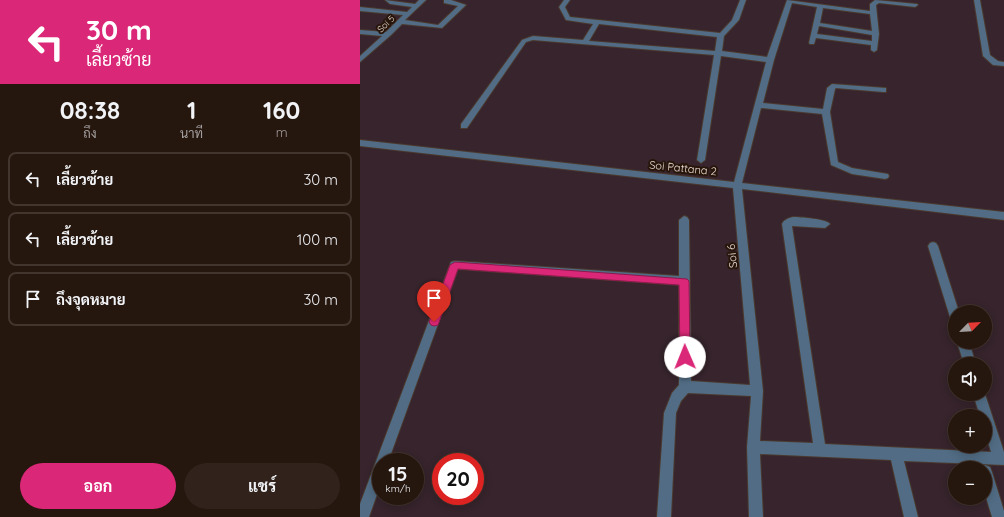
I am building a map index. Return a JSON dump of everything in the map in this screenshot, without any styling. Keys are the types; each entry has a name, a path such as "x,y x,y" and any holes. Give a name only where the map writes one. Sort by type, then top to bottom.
{"street":[{"path":"388,0 392,3 417,6"},
{"name":"Soi 5","path":"360,60 402,22 423,0"},
{"path":"402,22 440,27 463,5 446,2 448,0"},
{"path":"567,0 562,8 568,19 721,35 733,26 738,19 743,0"},
{"path":"977,0 987,56 996,63 1004,64"},
{"path":"790,1 873,13"},
{"name":"Soi 6","path":"756,517 753,447 757,391 737,186 770,60 790,1"},
{"path":"820,6 813,39 875,46 876,34 873,4 878,1 915,5"},
{"path":"360,9 410,14"},
{"path":"585,42 597,22"},
{"path":"816,24 876,34"},
{"path":"360,32 389,34"},
{"path":"701,160 721,35"},
{"path":"464,126 524,41 533,38 718,53 770,60"},
{"path":"883,90 835,86 831,88 826,112 834,163 840,168 849,171 885,176"},
{"path":"758,105 826,112"},
{"name":"Soi Pattana 2","path":"360,143 1004,216"},
{"path":"664,517 670,413 676,397 685,387 684,220"},
{"path":"820,450 787,224 792,221 825,224"},
{"path":"933,246 951,305"},
{"path":"385,453 455,265 684,281"},
{"path":"685,387 757,391"},
{"path":"981,401 1002,459 992,461"},
{"path":"753,447 896,454 963,461"},
{"path":"896,454 911,517"},
{"path":"362,517 372,490"},
{"path":"992,496 998,517"}],"shaded area":[{"path":"360,0 1004,0 1004,517 360,517"}],"route":[{"path":"434,322 455,265 684,281 685,357"}]}
